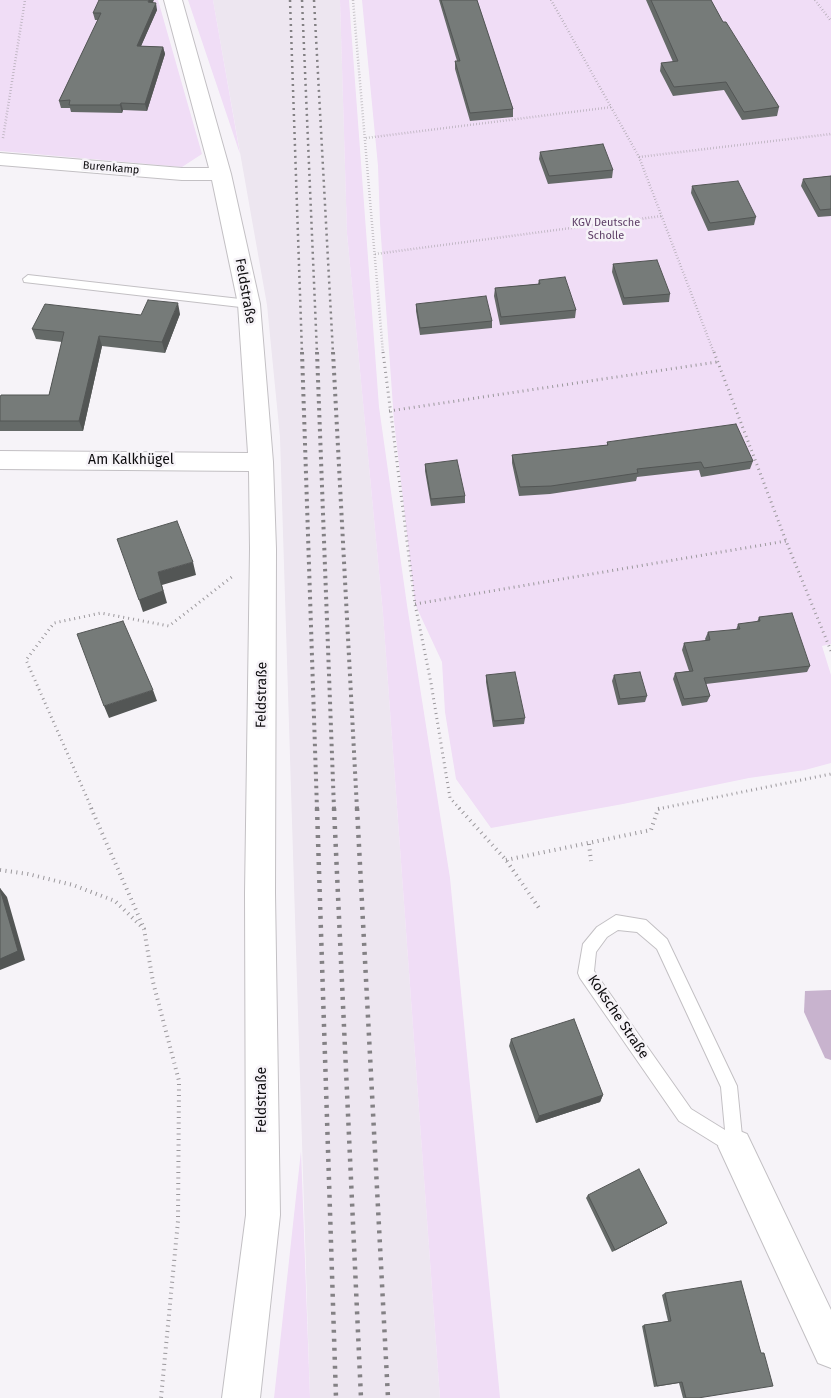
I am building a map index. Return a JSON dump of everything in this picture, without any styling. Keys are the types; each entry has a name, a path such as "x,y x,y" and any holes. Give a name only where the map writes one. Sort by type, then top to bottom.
{"street":[{"name":"Feldstraße","path":"173,0 221,174 249,304 261,462 264,549 260,894 263,1215 241,1398"},
{"name":"Burenkamp","path":"1,153 182,174 221,174"},
{"name":"Am Kalkhügel","path":"0,460 261,462"},
{"name":"Koksche Straße","path":"735,1146 831,1350"}],"lane":[{"path":"28,279 249,304"},
{"name":"Koksche Straße","path":"616,922 641,925 662,944 729,1086 735,1146 685,1115 586,973 588,948 602,932 616,922"}],"path":[{"path":"1,153 25,0"},
{"path":"354,0 380,324 389,411 415,604 431,683 450,798 506,860 539,908"},
{"path":"551,0 639,157 786,541 830,643 831,651"},
{"path":"814,0 831,21"},
{"path":"366,138 612,107"},
{"path":"639,157 831,134"},
{"path":"375,254 662,216"},
{"path":"389,411 718,362"},
{"path":"415,604 786,541"},
{"path":"161,1398 178,1221 180,1081 153,982 144,929 26,660 54,623 101,613 169,626 204,600 264,549"},
{"path":"506,860 651,830 658,809 831,774"},
{"path":"589,844 591,861"},
{"path":"0,870 28,874 73,885 115,901 144,929"}],"shaded area":[{"path":"213,0 340,0 347,233 383,614 440,1398 310,1398 280,437 267,305"},
{"path":"831,990 831,1060 825,1058 804,1012 805,991"}],"green space":[{"path":"0,0 158,0 202,154 182,167 0,151"},
{"path":"188,0 213,0 240,154"},
{"path":"340,0 349,0 379,407 407,605 450,878 500,1398 440,1398 383,614 347,233"},
{"name":"KGV Deutsche Scholle","path":"362,0 831,0 831,644 822,646 831,675 831,763 805,770 749,778 623,804 491,828 456,779 445,712 442,662 415,604 394,421 380,223 378,166"},
{"path":"301,1151 310,1398 274,1398"}],"building":[{"path":"99,0 149,0 148,2 156,3 137,46 163,47 145,104 69,105 70,100 59,101 101,13 93,13"},
{"path":"441,0 477,0 513,109 470,113 455,61 460,61"},
{"path":"651,0 711,0 723,22 726,22 779,107 744,112 726,82 674,87 661,63 678,61"},
{"path":"603,144 613,170 549,176 540,152"},
{"path":"831,176 831,209 820,210 803,179"},
{"path":"738,181 756,217 710,223 692,186"},
{"path":"657,260 670,294 624,298 613,264"},
{"path":"565,277 576,310 501,317 495,288 540,284 539,280"},
{"path":"486,296 492,321 420,328 416,304"},
{"path":"148,300 178,303 162,342 99,336 79,421 0,421 1,395 49,395 64,332 32,329 45,304 141,315"},
{"path":"736,424 753,461 704,468 701,462 637,469 638,473 551,486 520,487 512,455 608,445 607,442"},
{"path":"457,460 465,496 431,499 425,464"},
{"path":"177,521 193,562 158,572 163,591 139,600 117,539"},
{"path":"792,613 810,666 704,678 710,696 684,699 675,673 693,671 684,643 710,640 708,632 740,629 738,624 760,621 759,617"},
{"path":"123,621 153,690 104,706 77,634"},
{"path":"515,672 525,718 494,721 486,675"},
{"path":"640,672 647,696 620,699 614,675"},
{"path":"0,889 18,951 0,959"},
{"path":"574,1019 603,1095 539,1116 511,1039"},
{"path":"639,1169 667,1223 615,1250 588,1195"},
{"path":"741,1281 761,1353 764,1353 773,1386 698,1398 686,1398 682,1382 657,1386 644,1325 671,1321 665,1293"}],"railway":[{"path":"290,0 302,353"},
{"path":"302,0 317,353"},
{"path":"314,0 333,353"},
{"path":"302,352 317,809"},
{"path":"317,352 334,809"},
{"path":"333,352 357,809"},
{"path":"317,808 336,1398"},
{"path":"334,808 361,1398"},
{"path":"357,808 388,1398"}]}
